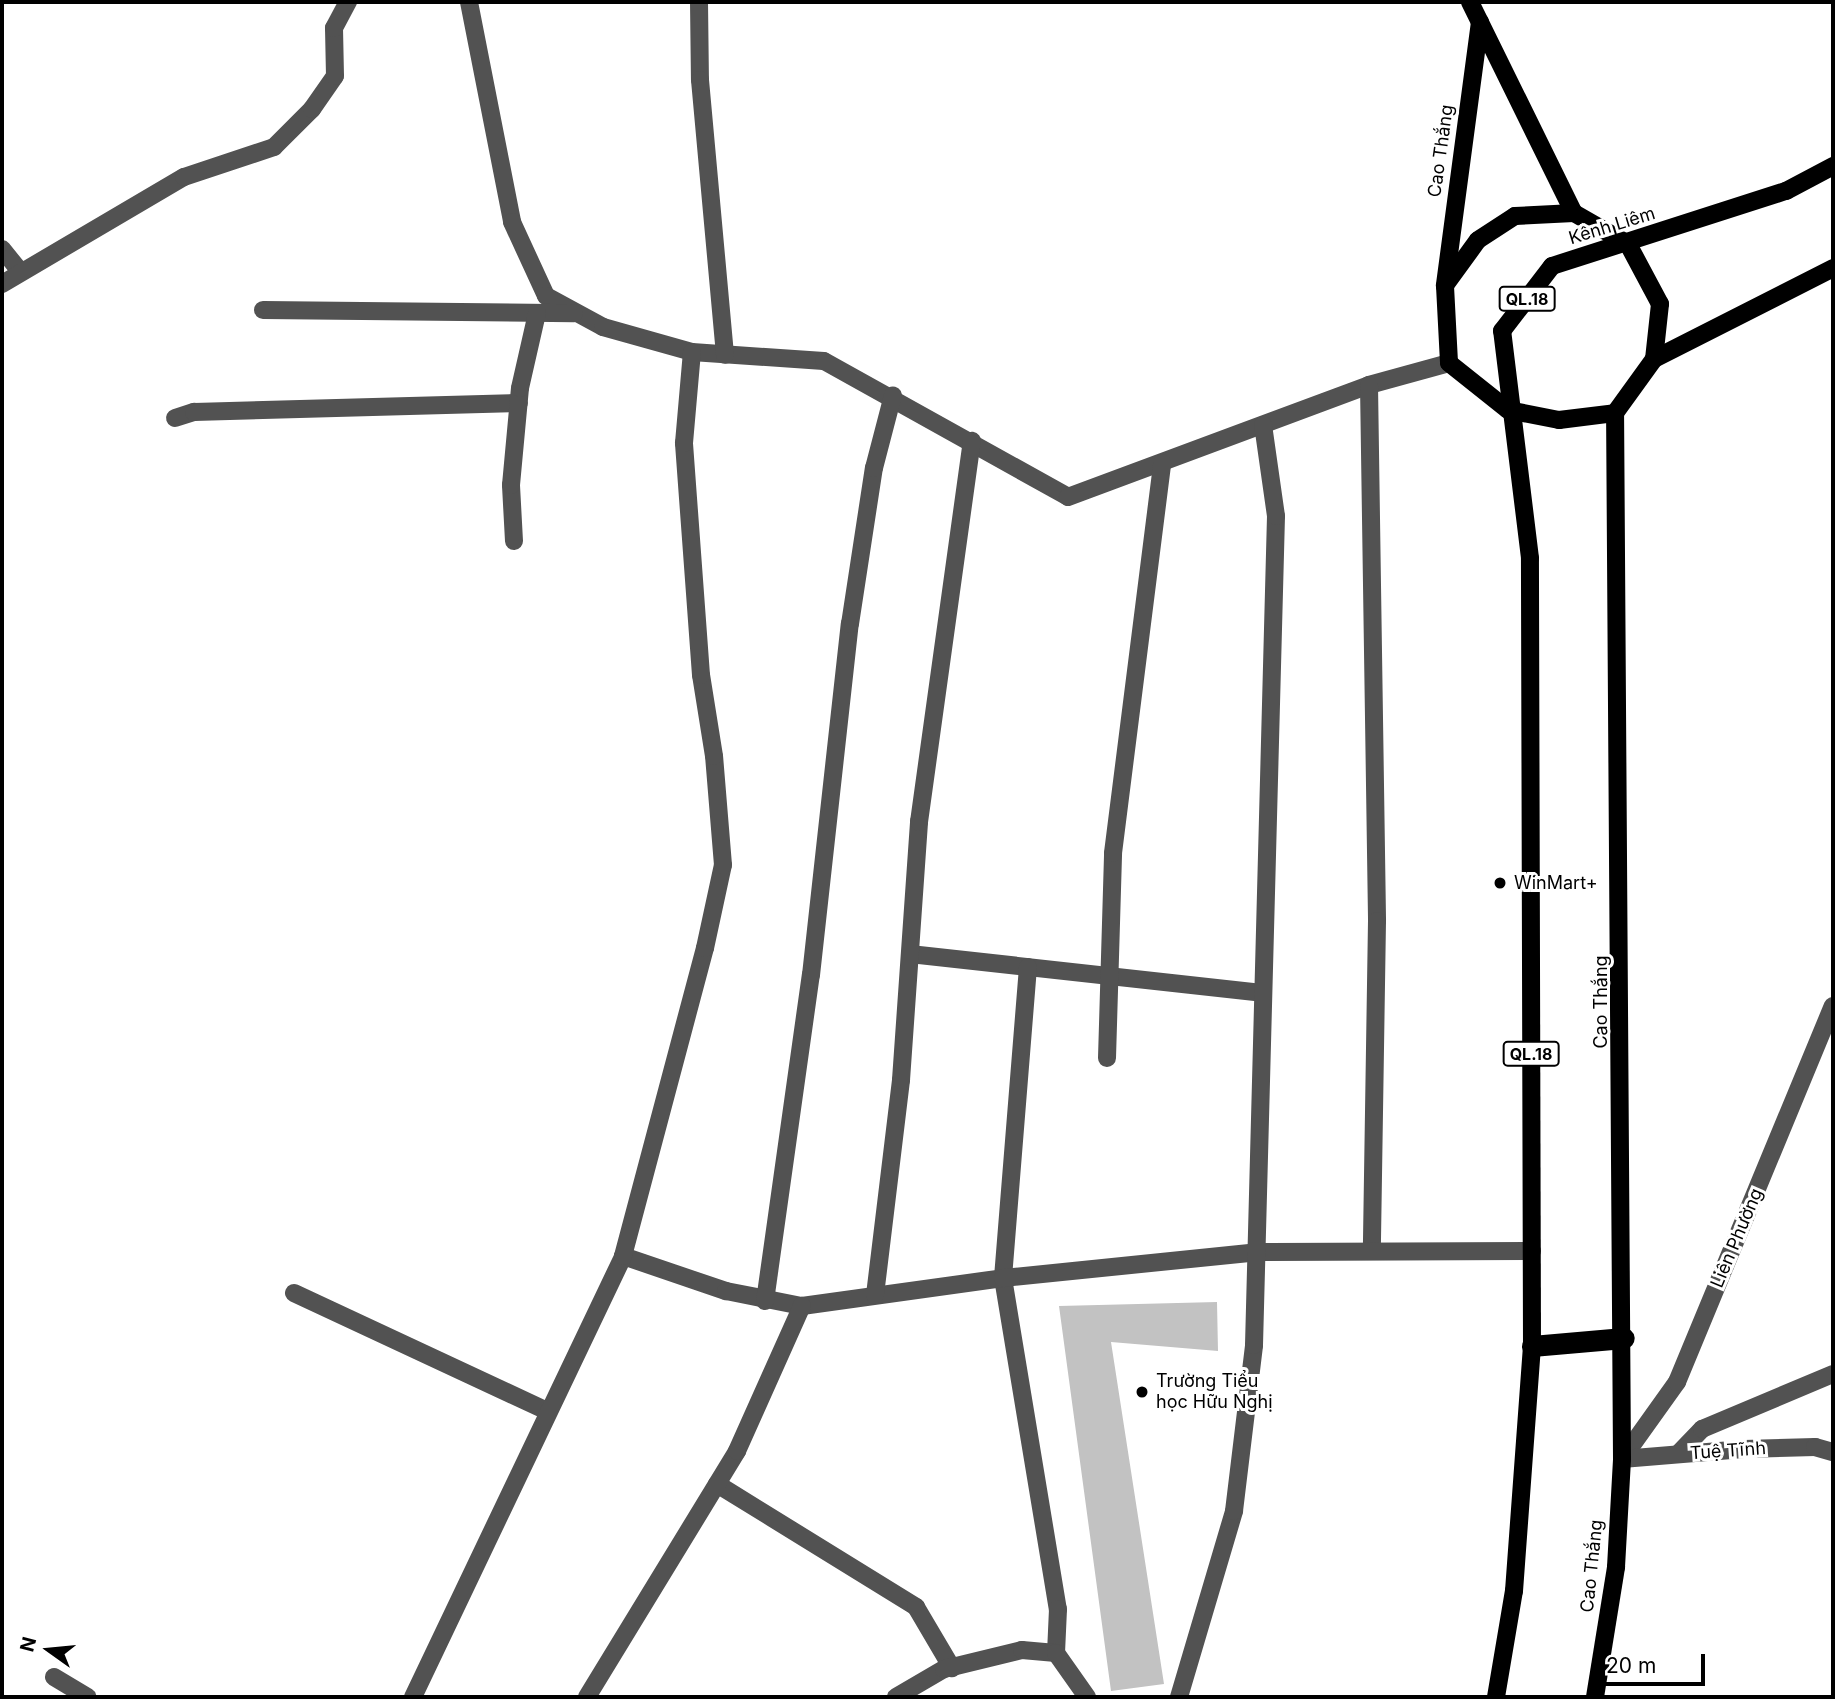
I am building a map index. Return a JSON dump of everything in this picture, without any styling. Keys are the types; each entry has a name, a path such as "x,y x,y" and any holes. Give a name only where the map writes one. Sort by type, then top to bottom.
{"highway":[{"path":"1532,1346 1624,1338"}],"main road":[{"path":"1471,2 1574,213"},
{"name":"Cao Thắng","path":"1449,363 1445,286 1480,22"},
{"name":"Kênh Liêm","path":"1508,410 1502,331 1552,266 1628,244 1786,191 1833,166"},
{"path":"1445,286 1478,240 1515,216 1574,213 1628,244 1660,304 1654,359"},
{"path":"1449,363 1508,410 1559,421 1615,413 1654,359 1833,268"},
{"name":"QL.18","path":"1496,1697 1514,1591 1532,1346 1530,558 1508,410"},
{"name":"Cao Thắng","path":"1595,1697 1616,1567 1622,1459 1624,1338 1615,413"}],"street":[{"path":"2,284 184,177 274,147 312,109 335,76 334,28 348,2"},
{"path":"469,2 512,222 546,296 603,327 692,352 824,361 892,396 1068,497 1369,385 1449,363"},
{"path":"699,2 700,80 725,355"},
{"path":"2,249 20,271"},
{"path":"263,310 578,313"},
{"path":"514,541 511,485 519,403 537,313"},
{"path":"413,1697 547,1411 624,1256 655,1150 723,865 715,756 701,675 684,443 692,352"},
{"path":"1369,385 1377,921 1372,1251"},
{"path":"765,1301 811,975 850,624 874,468 892,396"},
{"path":"175,418 194,412 519,403"},
{"path":"1179,1697 1234,1511 1254,1345 1276,516 1263,425"},
{"path":"875,1295 901,1080 919,822 972,441"},
{"path":"1107,1058 1113,853 1162,463"},
{"path":"910,954 1262,993"},
{"path":"1028,967 1003,1278 1058,1609 1056,1653 1087,1697"},
{"name":"Liên Phường","path":"1622,1459 1677,1382 1833,1006"},
{"path":"624,1256 765,1301 802,1306 1003,1278 1257,1252 1532,1251"},
{"path":"294,1293 547,1411"},
{"path":"587,1697 737,1451 802,1306"},
{"path":"1678,1454 1703,1429 1833,1374"},
{"name":"Tuệ Tĩnh","path":"1622,1459 1815,1447 1833,1452"},
{"path":"717,1484 916,1607 952,1668"},
{"path":"896,1697 952,1668 1022,1650 1056,1653"},
{"path":"54,1677 86,1697"}],"building":[{"path":"1217,1302 1218,1351 1111,1342 1164,1684 1111,1691 1059,1306"}],"place":[{"name":"WinMart+","path":"1500,883"},
{"name":"Trường Tiểu học Hữu Nghị","path":"1142,1392"}]}
